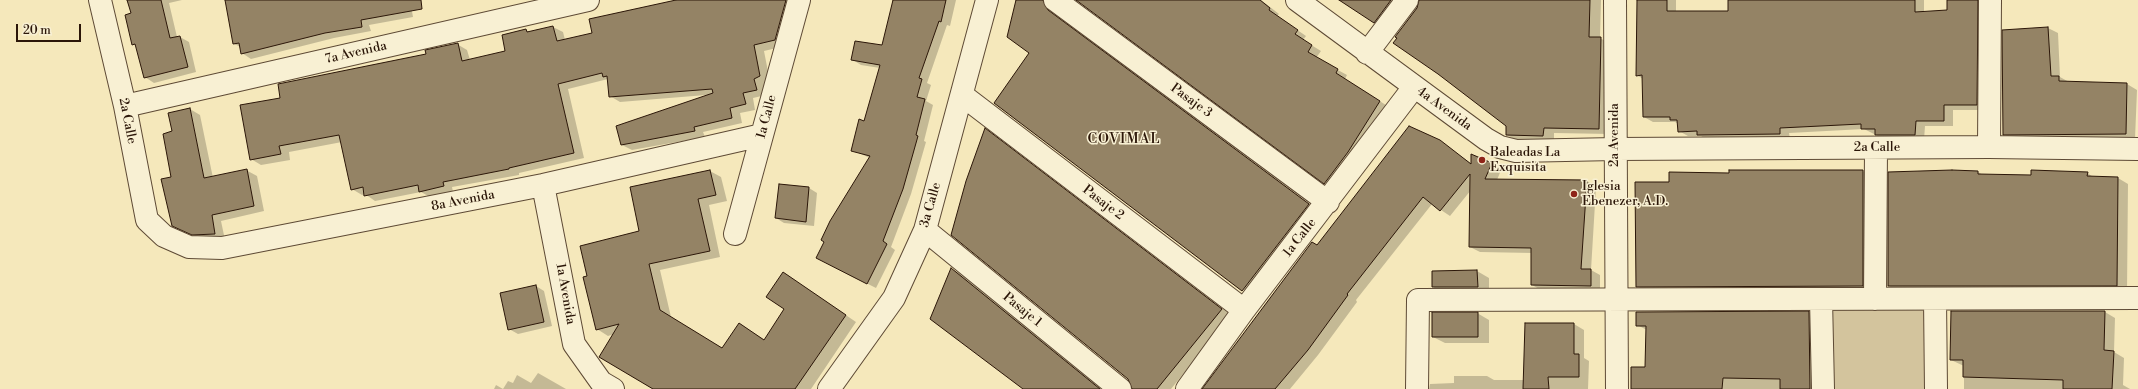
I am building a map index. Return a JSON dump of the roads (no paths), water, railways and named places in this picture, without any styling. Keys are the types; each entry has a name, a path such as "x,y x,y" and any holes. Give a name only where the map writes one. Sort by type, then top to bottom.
{"street":[{"name":"2a Calle","path":"100,0 125,106 147,220 164,236"},
{"name":"7a Avenida","path":"125,106 588,0"},
{"name":"1a Calle","path":"735,234 799,0"},
{"name":"3a Calle","path":"829,389 894,298 925,230 986,0"},
{"name":"Pasaje 3","path":"1055,0 1328,202"},
{"name":"4a Avenida","path":"1297,0 1367,53 1486,139 1508,150 1615,149"},
{"path":"1367,53 1407,0"},
{"name":"2a Avenida","path":"1615,0 1617,389"},
{"path":"1989,147 1990,0"},
{"name":"1a Calle","path":"1187,389 1244,310 1328,202 1414,87"},
{"name":"Pasaje 2","path":"962,95 1244,310"},
{"name":"8a Avenida","path":"164,236 189,247 222,248 543,185 762,135"},
{"name":"2a Calle","path":"1615,149 1876,149 1989,147 2138,149"},
{"path":"1875,299 1876,149"},
{"name":"1a Avenida","path":"543,185 574,344 604,387"},
{"name":"Pasaje 1","path":"925,230 1120,389"},
{"path":"1417,389 1418,300 2138,298"},
{"path":"1821,299 1823,389"},
{"path":"1935,299 1936,389"}],"place":[{"name":"Baleadas La Exquisita","path":"1482,160"},
{"name":"Iglesia Ebenezer, A.D.","path":"1574,194"}],"district":[{"name":"COVIMAL","path":"1124,140"}]}
